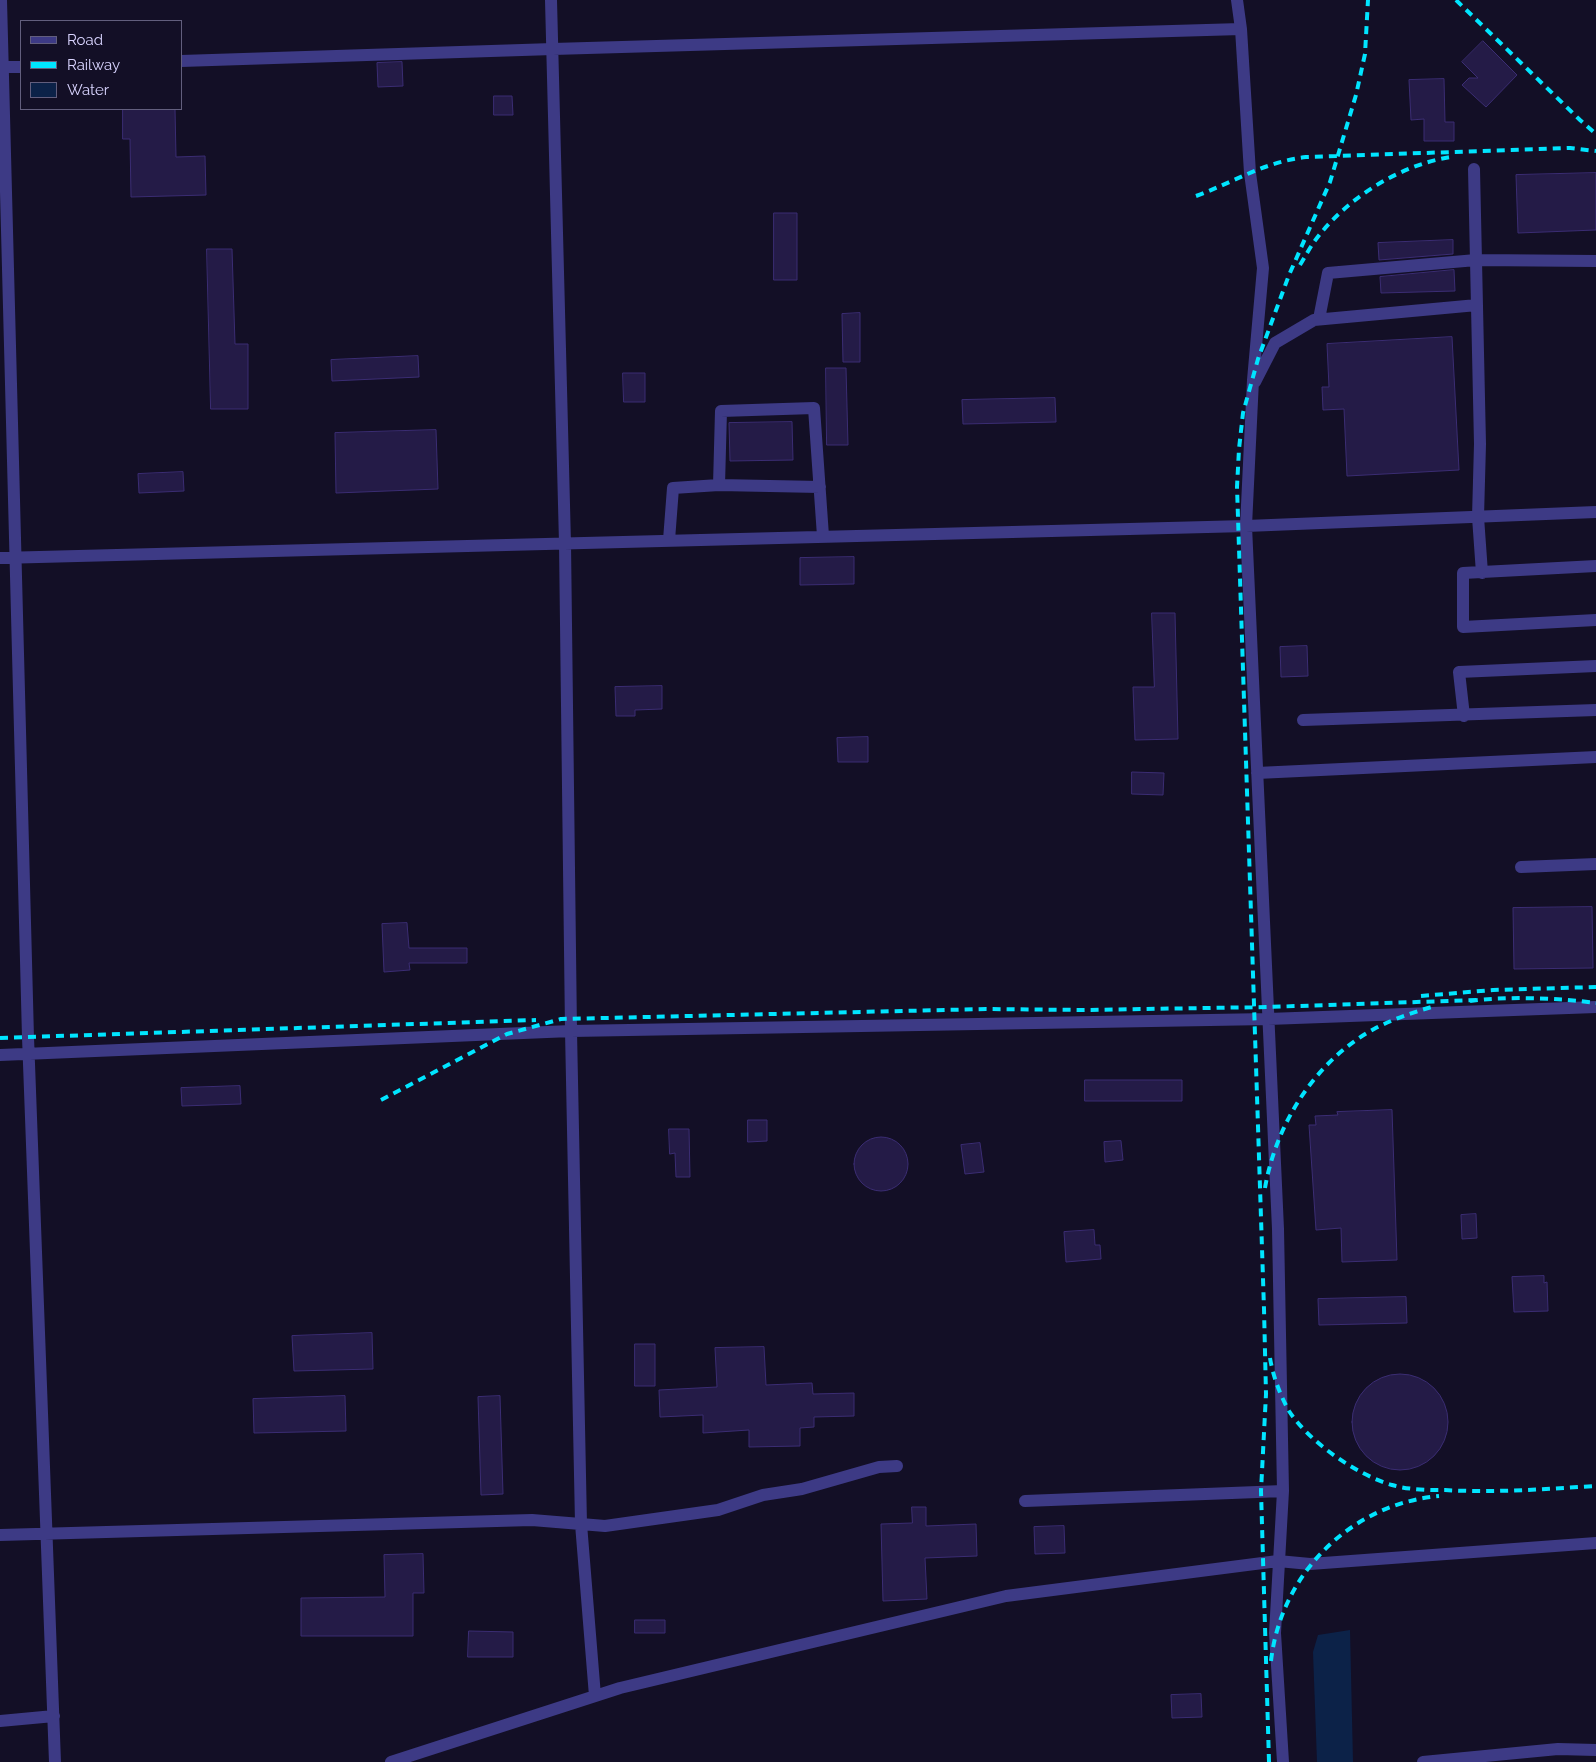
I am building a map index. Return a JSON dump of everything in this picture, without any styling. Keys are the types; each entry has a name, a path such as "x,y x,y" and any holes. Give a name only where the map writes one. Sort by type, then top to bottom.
{"lane":[{"path":"1,0 29,1055 55,1762"},
{"path":"552,0 565,543 571,1031 581,1524 595,1696"},
{"path":"1237,0 1241,29 1250,173 1263,268 1252,386 1246,526 1278,1229 1282,1491 1275,1633 1283,1762"},
{"path":"182,61 553,48 1241,29"},
{"path":"2,67 20,67"},
{"path":"1474,169 1480,444 1478,517 1482,573"},
{"path":"1319,320 1328,273 1476,260 1596,261"},
{"path":"1252,386 1275,343 1314,320 1477,305"},
{"path":"719,485 721,411 814,408 823,536"},
{"path":"669,540 673,488 719,485 820,487"},
{"path":"0,558 1246,526 1596,512"},
{"path":"1596,566 1463,574 1463,627 1596,620"},
{"path":"1464,716 1458,672 1596,666"},
{"path":"1303,720 1596,710"},
{"path":"1257,773 1596,756"},
{"path":"1521,867 1596,864"},
{"path":"0,1055 571,1031 1268,1019 1596,1007"},
{"path":"0,1535 532,1520 605,1526 718,1510 763,1495 802,1489 879,1467 897,1466"},
{"path":"1025,1501 1282,1491"},
{"path":"391,1762 620,1688 1006,1596 1278,1562 1310,1564 1596,1543"},
{"path":"0,1721 54,1716"},
{"path":"1423,1762 1558,1749 1596,1750"}],"water":[{"path":"1350,1630 1353,1762 1317,1762 1313,1652 1318,1635"}],"building":[{"path":"1483,41 1517,75 1486,107 1462,85 1469,78 1478,78 1462,62"},
{"path":"402,62 403,86 378,87 377,63"},
{"path":"1444,79 1445,122 1454,122 1454,141 1424,141 1424,119 1411,120 1409,80"},
{"path":"494,96 512,96 513,115 494,115"},
{"path":"123,110 175,110 176,157 205,156 206,195 131,197 130,139 123,139"},
{"path":"1596,173 1596,230 1518,233 1516,175"},
{"path":"774,213 797,213 797,280 774,280"},
{"path":"1453,240 1453,254 1379,260 1378,243"},
{"path":"207,249 232,249 235,344 248,344 248,409 211,409"},
{"path":"1454,270 1455,291 1381,293 1380,277"},
{"path":"860,313 860,362 843,362 842,314"},
{"path":"1452,337 1459,470 1347,476 1344,409 1323,410 1322,387 1329,387 1327,344"},
{"path":"418,356 419,377 332,381 331,360"},
{"path":"826,368 846,368 848,445 827,445"},
{"path":"623,373 645,373 645,402 624,402"},
{"path":"1055,398 1056,422 963,424 962,400"},
{"path":"792,422 793,460 730,461 729,423"},
{"path":"436,430 438,489 336,493 335,433"},
{"path":"183,472 184,491 139,493 138,474"},
{"path":"854,557 854,584 800,585 800,558"},
{"path":"1152,613 1175,613 1178,739 1135,740 1133,687 1154,687"},
{"path":"1307,646 1308,676 1281,677 1280,647"},
{"path":"662,686 662,709 635,710 635,716 616,716 615,687"},
{"path":"868,737 868,762 838,762 837,738"},
{"path":"1132,772 1164,773 1163,795 1132,794"},
{"path":"1592,907 1593,968 1514,969 1513,908"},
{"path":"407,923 409,948 467,948 467,963 409,963 410,970 384,972 382,924"},
{"path":"1085,1080 1182,1080 1182,1101 1085,1101"},
{"path":"240,1086 241,1104 182,1106 181,1088"},
{"path":"1392,1110 1397,1260 1342,1262 1341,1228 1316,1230 1309,1125 1316,1125 1315,1116 1338,1115 1337,1112"},
{"path":"748,1120 767,1120 767,1141 748,1142"},
{"path":"669,1129 689,1129 690,1177 676,1177 675,1153 670,1154"},
{"path":"876,1137 886,1137 896,1141 904,1149 908,1164 904,1179 896,1187 886,1191 876,1191 866,1187 858,1179 854,1169 854,1159 858,1149 866,1141"},
{"path":"1121,1141 1123,1160 1105,1162 1104,1142"},
{"path":"980,1143 984,1172 965,1174 961,1145"},
{"path":"1476,1214 1477,1238 1462,1239 1461,1215"},
{"path":"1094,1230 1095,1245 1100,1245 1101,1259 1066,1262 1064,1232"},
{"path":"1544,1276 1544,1283 1547,1282 1548,1311 1514,1312 1512,1277"},
{"path":"1406,1297 1407,1323 1319,1325 1318,1299"},
{"path":"372,1333 373,1369 294,1371 292,1336"},
{"path":"635,1344 655,1344 655,1386 635,1386"},
{"path":"764,1347 766,1385 812,1383 813,1394 854,1393 854,1416 814,1417 814,1427 800,1428 800,1446 749,1447 749,1430 703,1433 703,1415 660,1417 659,1390 717,1387 715,1348"},
{"path":"1400,1374 1418,1378 1434,1388 1444,1404 1448,1422 1444,1440 1434,1456 1418,1466 1400,1470 1382,1466 1366,1456 1356,1440 1352,1422 1356,1404 1366,1388 1382,1378"},
{"path":"345,1396 346,1431 254,1433 253,1399"},
{"path":"500,1396 503,1494 481,1495 478,1397"},
{"path":"912,1507 926,1507 926,1526 976,1524 977,1556 925,1558 927,1599 883,1601 881,1524 912,1523"},
{"path":"1064,1526 1065,1553 1035,1554 1034,1527"},
{"path":"423,1554 424,1593 413,1593 413,1636 301,1636 301,1598 385,1597 384,1555"},
{"path":"635,1620 665,1620 665,1633 635,1633"},
{"path":"469,1631 513,1632 513,1657 468,1657"},
{"path":"1201,1694 1202,1717 1172,1718 1171,1695"}],"railway":[{"path":"1269,1762 1261,1491 1266,1394 1237,487 1239,449 1243,413 1258,359 1289,275 1330,182 1356,95 1365,54 1368,0"},
{"path":"1456,0 1596,134"},
{"path":"1196,196 1276,163 1306,157 1570,148 1596,151"},
{"path":"1300,265 1314,242 1327,226 1357,198 1393,176 1431,161 1451,157"},
{"path":"1421,996 1493,990 1596,987"},
{"path":"1470,1001 1500,998 1533,998 1596,1003"},
{"path":"381,1100 507,1034 561,1019 986,1009 1084,1010 1268,1007 1476,1000"},
{"path":"1265,1188 1270,1164 1278,1141 1289,1118 1316,1076 1353,1042 1374,1029 1404,1016 1435,1006"},
{"path":"0,1038 536,1020"},
{"path":"1270,1358 1280,1392 1289,1411 1298,1423 1335,1456 1364,1474 1378,1480 1398,1487 1425,1490 1483,1491 1596,1486"},
{"path":"1271,1661 1277,1629 1289,1599 1305,1572 1326,1548 1350,1529 1377,1513 1407,1502 1439,1496"}]}
